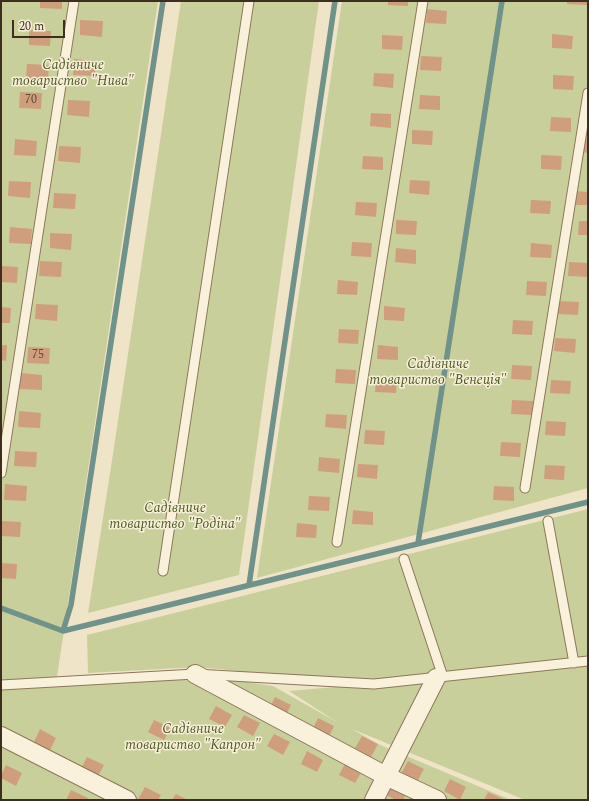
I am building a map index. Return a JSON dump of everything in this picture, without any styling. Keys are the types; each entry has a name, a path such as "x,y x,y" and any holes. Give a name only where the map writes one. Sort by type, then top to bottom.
{"street":[{"path":"195,674 386,776 437,800"},
{"path":"374,800 440,678"},
{"path":"1,736 127,800"}],"lane":[{"path":"1,473 74,1"},
{"path":"163,571 249,1"},
{"path":"337,542 423,1"},
{"path":"525,488 588,94"},
{"path":"548,521 574,663"},
{"path":"404,559 440,678"},
{"path":"1,685 195,674 374,684 588,661"}],"green space":[{"name":"Садівниче товариство \"Нива\"","path":"1,1 158,1 57,677 1,683"},
{"name":"Садівниче товариство \"Родіна\"","path":"181,1 319,1 239,575 88,613 111,467"},
{"name":"Садівниче товариство \"Венеція\"","path":"342,1 588,1 588,488 257,578"},
{"path":"588,509 588,662 341,682 199,667 88,673 87,635"},
{"name":"Садівниче товариство \"Капрон\"","path":"588,665 588,800 525,800 352,729 378,744 511,800 1,800 1,685 195,674 273,686 337,722 289,691"}],"building":[{"path":"40,1 62,1 62,9 40,8"},
{"path":"388,1 408,1 408,6 388,5"},
{"path":"567,1 587,1 587,5 567,4"},
{"path":"427,9 447,11 446,24 426,23"},
{"path":"80,20 103,21 102,37 80,35"},
{"path":"29,30 51,31 50,46 29,45"},
{"path":"552,34 573,36 572,49 552,48"},
{"path":"382,35 403,36 402,50 382,49"},
{"path":"421,56 442,57 441,71 420,70"},
{"path":"74,59 96,61 95,76 73,75"},
{"path":"27,64 49,65 48,80 26,79"},
{"path":"374,73 394,74 393,88 373,86"},
{"path":"553,75 574,76 573,90 553,89"},
{"path":"20,92 42,93 41,109 19,108"},
{"path":"420,95 440,96 440,110 419,109"},
{"path":"68,100 90,101 89,117 67,115"},
{"path":"371,113 391,114 391,128 370,126"},
{"path":"551,117 571,118 571,132 550,131"},
{"path":"412,130 433,131 432,145 412,144"},
{"path":"583,138 588,139 588,153 582,152"},
{"path":"15,139 37,141 36,156 14,155"},
{"path":"59,146 81,147 80,163 58,161"},
{"path":"541,155 562,156 561,170 541,169"},
{"path":"363,156 383,157 383,170 362,169"},
{"path":"410,180 430,181 429,195 409,193"},
{"path":"9,181 31,182 30,198 8,196"},
{"path":"576,191 588,192 588,205 575,205"},
{"path":"54,193 76,194 75,209 53,208"},
{"path":"531,200 551,201 550,214 530,213"},
{"path":"356,202 377,203 376,217 355,215"},
{"path":"396,220 417,221 416,235 396,234"},
{"path":"579,221 588,221 588,235 578,235"},
{"path":"10,227 32,229 31,244 9,243"},
{"path":"50,233 72,234 71,250 50,248"},
{"path":"352,242 372,243 371,257 351,256"},
{"path":"531,243 552,245 551,258 530,257"},
{"path":"396,248 416,250 416,264 395,262"},
{"path":"40,261 62,262 61,277 39,276"},
{"path":"569,262 588,263 588,277 568,276"},
{"path":"1,266 18,267 17,283 1,282"},
{"path":"338,280 358,282 357,295 337,294"},
{"path":"527,281 547,282 546,296 526,295"},
{"path":"558,301 579,302 578,315 557,314"},
{"path":"36,304 58,305 57,321 35,319"},
{"path":"384,306 405,308 404,321 384,320"},
{"path":"1,307 11,308 10,323 1,323"},
{"path":"513,320 533,321 532,335 512,334"},
{"path":"339,329 359,330 358,344 338,343"},
{"path":"555,338 576,339 575,353 554,351"},
{"path":"1,345 7,345 6,361 1,360"},
{"path":"378,345 398,347 398,360 377,359"},
{"path":"28,347 50,348 49,364 27,363"},
{"path":"512,365 532,366 531,380 511,379"},
{"path":"336,369 356,370 355,384 335,383"},
{"path":"20,373 42,375 42,390 20,389"},
{"path":"376,378 397,379 396,393 375,392"},
{"path":"551,380 571,381 570,394 550,393"},
{"path":"512,400 533,401 532,415 511,414"},
{"path":"19,411 41,413 40,428 18,427"},
{"path":"326,414 347,415 346,429 325,427"},
{"path":"546,421 566,422 565,436 545,435"},
{"path":"365,430 385,431 384,445 364,444"},
{"path":"501,442 521,443 520,457 500,456"},
{"path":"15,451 37,452 36,467 14,466"},
{"path":"319,457 340,459 339,473 318,471"},
{"path":"358,464 378,465 377,479 357,477"},
{"path":"545,465 565,466 564,480 544,479"},
{"path":"5,484 27,486 26,501 4,500"},
{"path":"494,486 514,487 514,501 493,500"},
{"path":"309,496 330,497 329,511 308,510"},
{"path":"353,510 373,512 373,525 352,524"},
{"path":"1,521 21,522 20,537 1,536"},
{"path":"297,523 317,525 316,538 296,537"},
{"path":"1,563 17,564 16,579 1,578"},
{"path":"275,697 291,705 285,717 269,709"},
{"path":"216,706 232,715 225,727 209,719"},
{"path":"244,715 260,723 253,736 237,727"},
{"path":"318,718 334,726 328,739 312,730"},
{"path":"154,720 171,728 164,740 148,732"},
{"path":"40,729 56,738 50,750 34,742"},
{"path":"274,734 290,742 283,755 267,746"},
{"path":"362,736 378,744 371,757 355,748"},
{"path":"307,751 323,760 317,772 301,764"},
{"path":"87,757 104,765 97,778 81,769"},
{"path":"408,761 424,769 417,782 401,774"},
{"path":"346,762 362,771 355,783 339,775"},
{"path":"6,765 22,773 16,786 1,778"},
{"path":"450,779 466,787 460,800 444,791"},
{"path":"392,782 408,790 403,800 396,800 386,795"},
{"path":"145,787 161,795 158,800 138,799"},
{"path":"71,790 88,798 87,800 66,800"},
{"path":"488,792 505,800 484,800"},
{"path":"176,794 188,800 172,800"}],"waterway":[{"path":"63,631 71,605 163,1"},
{"path":"249,585 335,1"},
{"path":"418,543 502,1"},
{"path":"1,608 63,631 588,502"}]}
